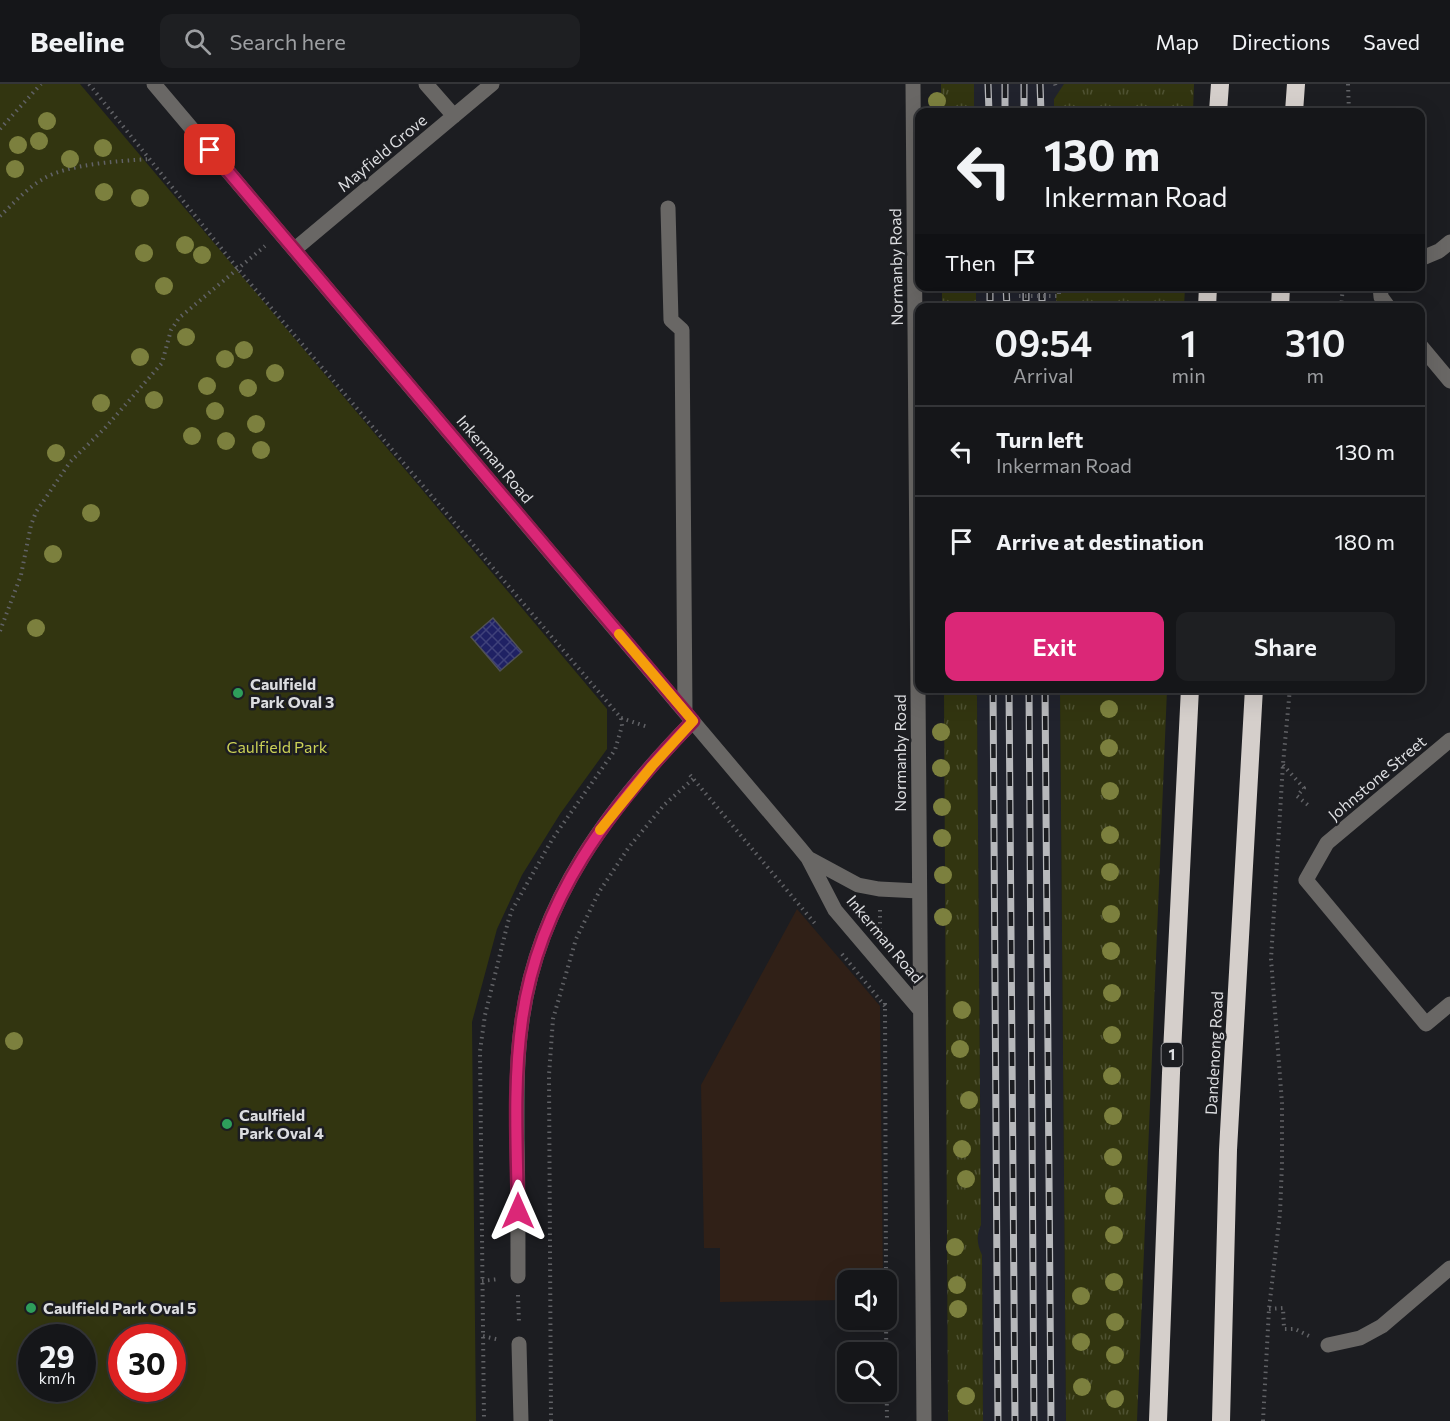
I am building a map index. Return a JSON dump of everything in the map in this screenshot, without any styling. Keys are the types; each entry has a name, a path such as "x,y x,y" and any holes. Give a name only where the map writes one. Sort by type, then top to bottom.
{"highway":[{"path":"1218,108 1220,84"},
{"path":"1294,108 1296,84"},
{"name":"1","path":"1158,1421 1190,693"},
{"name":"Dandenong Road","path":"1221,1421 1228,1150 1254,693"}],"street":[{"name":"Inkerman Road","path":"154,84 808,858 835,910 920,1010"},
{"path":"426,84 454,116"},
{"name":"Mayfield Grove","path":"295,249 492,84"},
{"name":"Normanby Road","path":"913,84 915,353"},
{"path":"518,1276 519,1046 530,980 541,943 564,889 587,849 689,717 683,651 682,330 672,320 668,208"},
{"path":"1425,257 1450,242"},
{"path":"1425,351 1450,381"},
{"name":"Normanby Road","path":"918,693 924,1421"},
{"name":"Johnstone Street","path":"1450,740 1327,843 1306,880 1426,1024 1450,1004"},
{"name":"Inkerman Road","path":"808,858 858,885 919,891"},
{"path":"1328,1346 1360,1338 1382,1326 1450,1268"},
{"path":"519,1344 521,1421"}],"path":[{"path":"0,129 41,84"},
{"path":"88,84 238,269 621,718 648,727"},
{"path":"1348,84 1349,108"},
{"path":"0,216 41,179 51,175 93,165 149,159"},
{"path":"0,631 21,575 31,525 40,505 75,455 105,428 162,363 171,330 179,318 280,233"},
{"path":"1019,296 1059,296 1059,291"},
{"path":"1263,1421 1269,1309 1280,1213 1282,1164 1282,1103 1271,959 1282,764 1289,693"},
{"path":"484,1421 479,1076 484,1015 512,910 553,838 615,750 622,726 621,718"},
{"path":"1282,764 1304,788 1297,796 1308,804"},
{"path":"551,1421 549,1075 553,1019 576,939 599,892 636,839 664,805 692,777 824,933"},
{"path":"879,904 885,1006 886,1270"},
{"path":"839,951 885,1006"},
{"path":"482,1281 493,1280"},
{"path":"518,1300 519,1319"},
{"path":"1269,1309 1283,1308 1284,1329 1298,1331"},
{"path":"886,1330 887,1421"},
{"path":"483,1336 496,1339"}],"shaded area":[{"path":"974,84 1064,84 1054,99 1054,108 974,108"},
{"path":"976,291 1056,291 1056,303 976,303"},
{"path":"975,693 1060,693 1066,1421 983,1421 982,1256 978,1246 978,1231 981,1225"},
{"path":"797,909 880,1006 883,1270 837,1270 837,1300 720,1302 720,1248 704,1248 701,1085"}],"green space":[{"name":"Caulfield Park","path":"0,84 80,84 607,709 607,749 560,814 522,875 497,929 472,1022 476,1421 0,1421"},
{"path":"941,84 974,84 974,108 941,108"},
{"path":"1064,84 1194,84 1193,108 1054,108 1054,99"},
{"path":"942,291 976,291 976,303 942,303"},
{"path":"1056,291 1185,291 1184,303 1056,303"},
{"path":"944,693 975,693 981,1225 978,1240 982,1255 983,1421 948,1421"},
{"path":"1060,693 1167,693 1137,1421 1066,1421"}],"building":[{"path":"493,618 522,652 500,671 471,637"}],"railway":[{"path":"988,84 989,108"},
{"path":"1005,84 1005,108"},
{"path":"1024,84 1024,108"},
{"path":"1040,84 1041,108"},
{"path":"990,291 990,303"},
{"path":"1006,291 1007,303"},
{"path":"1026,291 1026,303"},
{"path":"1042,291 1042,303"},
{"path":"993,693 998,1421"},
{"path":"1009,693 1015,1421"},
{"path":"1029,693 1034,1421"},
{"path":"1045,693 1051,1421"}],"slow traffic":[{"path":"600,830 627,795 693,721 619,634"}],"place":[{"name":"Caulfield Park Oval 3","path":"238,693"},
{"name":"Caulfield Park Oval 4","path":"227,1124"},
{"name":"Caulfield Park Oval 5","path":"31,1308"}],"route":[{"path":"210,150 693,721 637,783 582,855 564,889 541,943 530,980 519,1046 518,1211"}]}
